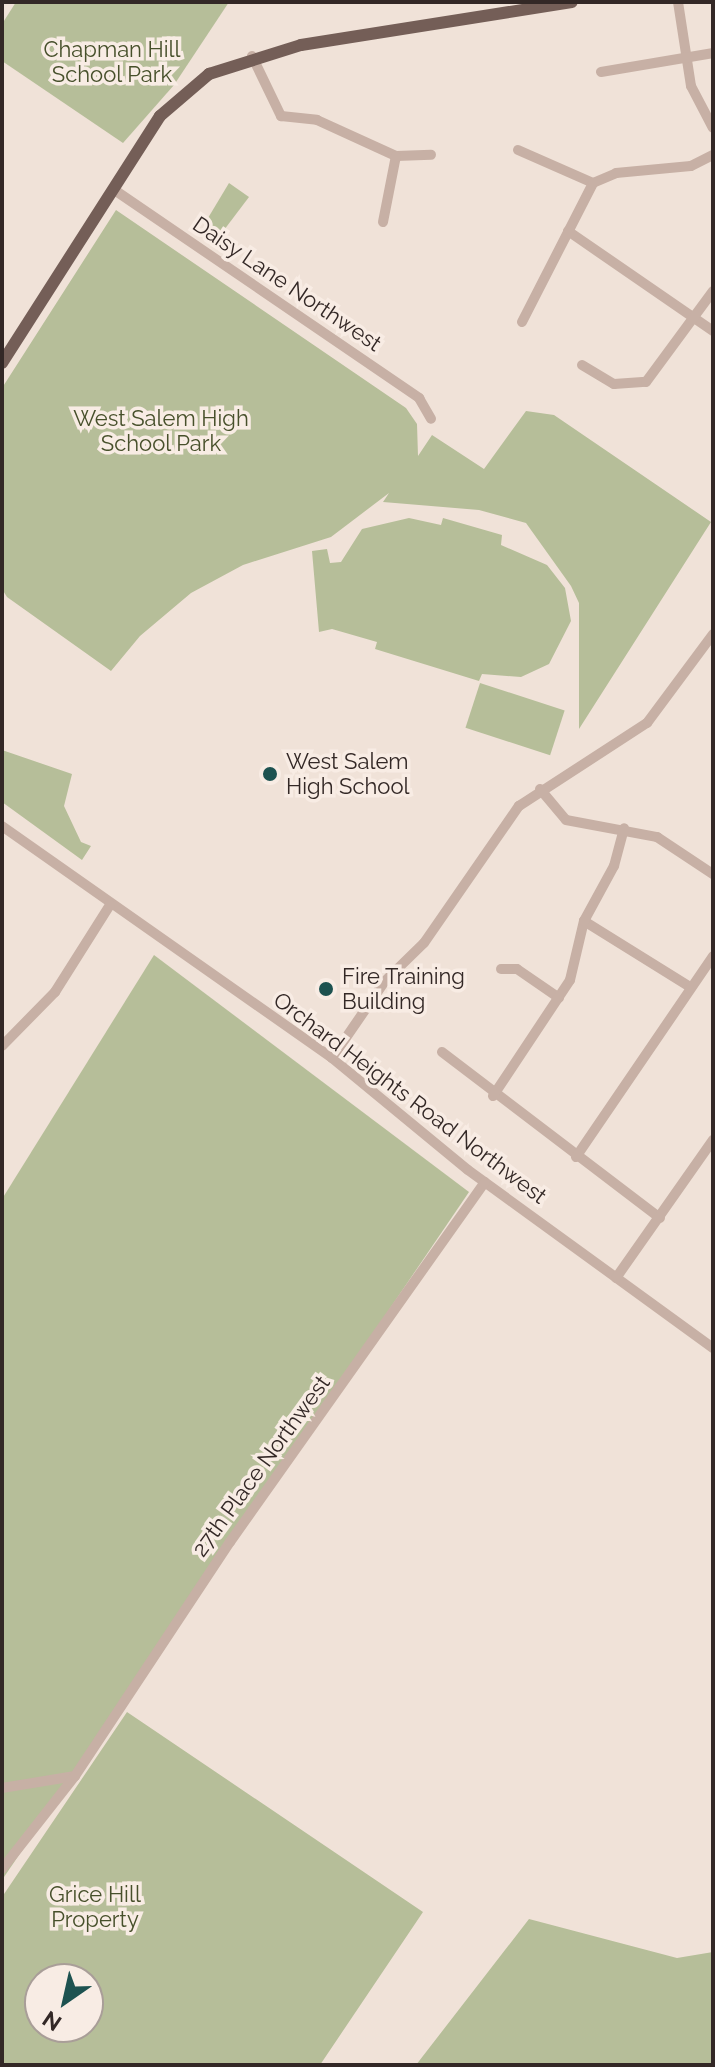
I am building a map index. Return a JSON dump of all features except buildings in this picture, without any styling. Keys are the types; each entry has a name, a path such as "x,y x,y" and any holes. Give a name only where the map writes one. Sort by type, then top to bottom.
{"main road":[{"path":"2,363 172,103 209,74 252,56 572,2"}],"street":[{"path":"678,2 691,86 713,128"},
{"path":"601,72 686,53 713,53"},
{"path":"252,56 281,116 317,120 396,156 431,155"},
{"path":"518,150 593,183"},
{"path":"522,322 593,183 616,173 683,168 713,155"},
{"path":"383,222 396,156"},
{"name":"Daisy Lane Northwest","path":"113,189 419,398 431,419"},
{"path":"568,231 713,331"},
{"path":"582,365 614,384 646,382 713,291"},
{"path":"332,1058 385,981 424,943 511,815 540,789 647,723 713,634"},
{"path":"540,789 566,820 624,828 657,837 713,874"},
{"name":"Orchard Heights Road Northwest","path":"2,826 110,905 332,1058 485,1182 713,1348"},
{"path":"493,1096 559,998 576,964 584,921 614,866 624,828"},
{"path":"2,1046 55,992 110,905"},
{"path":"584,921 690,987"},
{"path":"576,1157 713,956"},
{"path":"501,969 517,969 559,998"},
{"path":"442,1052 493,1096 660,1218"},
{"path":"616,1278 713,1140"},
{"name":"27th Place Northwest","path":"2,1869 75,1776 213,1566 485,1182"},
{"path":"2,1788 75,1776"}],"green space":[{"name":"Chapman Hill School Park","path":"16,2 229,2 174,85 123,143 2,61 2,24"},
{"path":"229,183 249,197 221,234 205,223"},
{"name":"West Salem High School Park","path":"116,210 406,408 417,424 418,456 432,435 484,469 526,411 554,415 711,522 579,729 579,603 571,586 526,523 479,510 383,502 389,493 331,537 243,565 191,593 140,636 111,671 7,597 2,589 2,388"},
{"path":"409,518 441,525 443,518 502,535 501,545 547,565 565,588 571,621 549,664 521,677 482,674 479,681 375,649 377,642 332,629 319,632 312,551 327,549 330,563 341,562 362,529"},
{"path":"480,683 565,711 550,755 465,728"},
{"path":"2,750 72,774 64,806 81,842 91,846 82,860 2,802"},
{"path":"154,955 469,1192 2,1880 2,1199"},
{"name":"Grice Hill Property","path":"127,1712 423,1912 320,2065 2,2065 2,1897"},
{"path":"529,1919 677,1958 713,1952 713,2065 416,2065"}],"place":[{"name":"West Salem High School","path":"270,774"},
{"name":"Fire Training Building","path":"326,989"}]}
